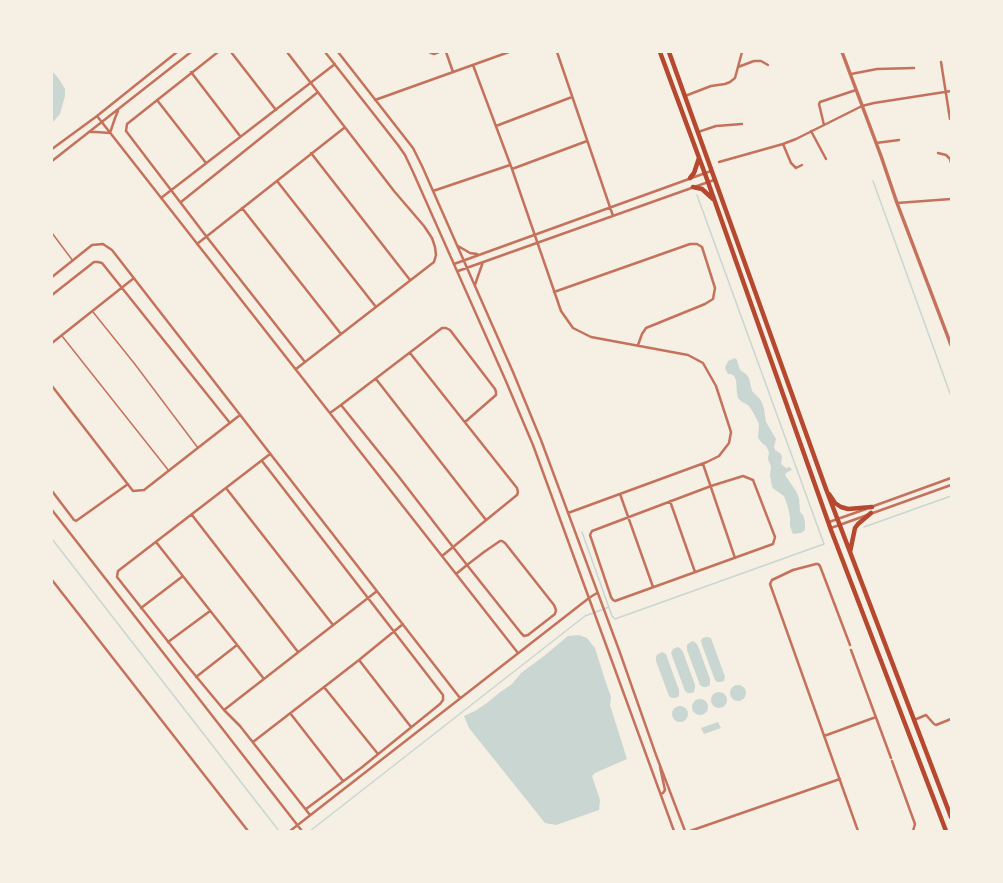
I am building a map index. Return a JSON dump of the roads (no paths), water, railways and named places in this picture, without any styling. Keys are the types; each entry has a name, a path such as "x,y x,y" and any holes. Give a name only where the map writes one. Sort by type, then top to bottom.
{"highway":[{"path":"660,52 708,182 831,528 946,831"},
{"path":"669,52 839,525 951,817"},
{"path":"690,178 694,173 699,158"},
{"path":"693,187 702,189 714,200"},
{"path":"826,489 835,502 841,507 848,509 872,507"},
{"path":"850,553 855,528 872,513"}],"street":[{"path":"52,149 97,116 177,52"},
{"path":"52,161 191,52"},
{"path":"218,52 127,124 126,131 206,236 306,362"},
{"path":"231,52 276,110"},
{"path":"287,52 344,128 424,226 432,238 436,255 434,262 296,369"},
{"path":"325,52 405,155 458,271 533,445 674,831"},
{"path":"339,52 413,148 458,246 538,433 685,831"},
{"path":"429,52 434,54 439,52"},
{"path":"446,52 453,72"},
{"path":"375,100 509,52"},
{"path":"556,52 613,216"},
{"path":"685,96 712,86 730,82 735,78 742,52"},
{"path":"842,52 897,204 951,344"},
{"path":"738,67 754,61 761,61 768,65"},
{"path":"941,62 950,119"},
{"path":"161,198 335,64"},
{"path":"473,64 512,169 561,311 573,328 591,337 688,356 703,363 716,386 731,432 729,443 719,456 703,464 568,513"},
{"path":"851,74 877,69 914,68"},
{"path":"191,72 240,136"},
{"path":"824,125 819,104 820,102 856,90"},
{"path":"719,162 783,144 862,106 951,91"},
{"path":"181,202 318,92"},
{"path":"496,126 572,96"},
{"path":"157,100 206,163"},
{"path":"110,134 118,110"},
{"path":"97,116 518,653"},
{"path":"698,132 716,126 742,124"},
{"path":"197,244 344,128"},
{"path":"811,131 826,159"},
{"path":"89,132 110,134"},
{"path":"876,143 899,140"},
{"path":"512,169 587,141"},
{"path":"783,144 796,168 802,165"},
{"path":"938,153 946,155 950,159 951,163"},
{"path":"311,154 410,280"},
{"path":"433,191 510,165"},
{"path":"454,264 711,170"},
{"path":"458,271 714,179"},
{"path":"277,181 376,307"},
{"path":"897,204 951,199"},
{"path":"242,208 341,334"},
{"path":"52,278 92,245 103,244 112,250 460,698"},
{"path":"554,292 690,244 702,246 715,288 714,299 646,328 642,334 638,346"},
{"path":"458,246 470,253 480,254"},
{"path":"52,295 94,262 102,262 230,423"},
{"path":"475,285 483,262"},
{"path":"52,343 134,278"},
{"path":"330,414 442,328 446,328 450,330 496,392 496,395 465,422"},
{"path":"410,353 517,488 518,492 517,495 442,556"},
{"path":"376,379 486,520"},
{"path":"52,386 133,491 144,490 240,415"},
{"path":"342,405 467,565 524,636 528,635 555,614 556,610 554,605 505,543 500,541 484,552 467,565 456,574"},
{"path":"270,454 118,571 117,576 196,677 224,710 240,726 310,814"},
{"path":"262,461 443,695 443,700 440,704 306,809"},
{"path":"703,464 735,558"},
{"path":"743,476 753,480 775,537 773,544 615,601 613,600 590,533 670,501 743,476"},
{"path":"829,522 951,478"},
{"path":"52,491 76,521 128,484"},
{"path":"831,528 951,485"},
{"path":"226,488 333,625"},
{"path":"620,494 653,587"},
{"path":"670,501 695,572"},
{"path":"52,510 302,831"},
{"path":"192,514 298,652"},
{"path":"156,542 264,679"},
{"path":"850,645 818,564 793,570 770,582 858,831"},
{"path":"141,608 183,576"},
{"path":"52,580 248,831"},
{"path":"224,710 377,591"},
{"path":"290,831 597,593"},
{"path":"168,642 210,611"},
{"path":"252,742 359,660 403,624"},
{"path":"196,677 237,645"},
{"path":"851,650 891,758"},
{"path":"359,660 411,727"},
{"path":"324,687 378,754"},
{"path":"290,713 343,781"},
{"path":"914,720 926,715 936,725 951,719"},
{"path":"824,736 876,717"},
{"path":"892,761 915,824 913,831"},
{"path":"660,764 665,790 660,794"},
{"path":"690,831 840,780"}],"lane":[{"path":"52,233 73,261"},
{"path":"92,311 198,448"},
{"path":"62,335 169,471"}],"waterway":[{"path":"873,181 951,396"},
{"path":"582,532 612,616 615,619 824,544 697,195"},
{"path":"864,527 951,496"},
{"path":"52,539 279,831"},
{"path":"310,831 585,616 609,607"}]}
